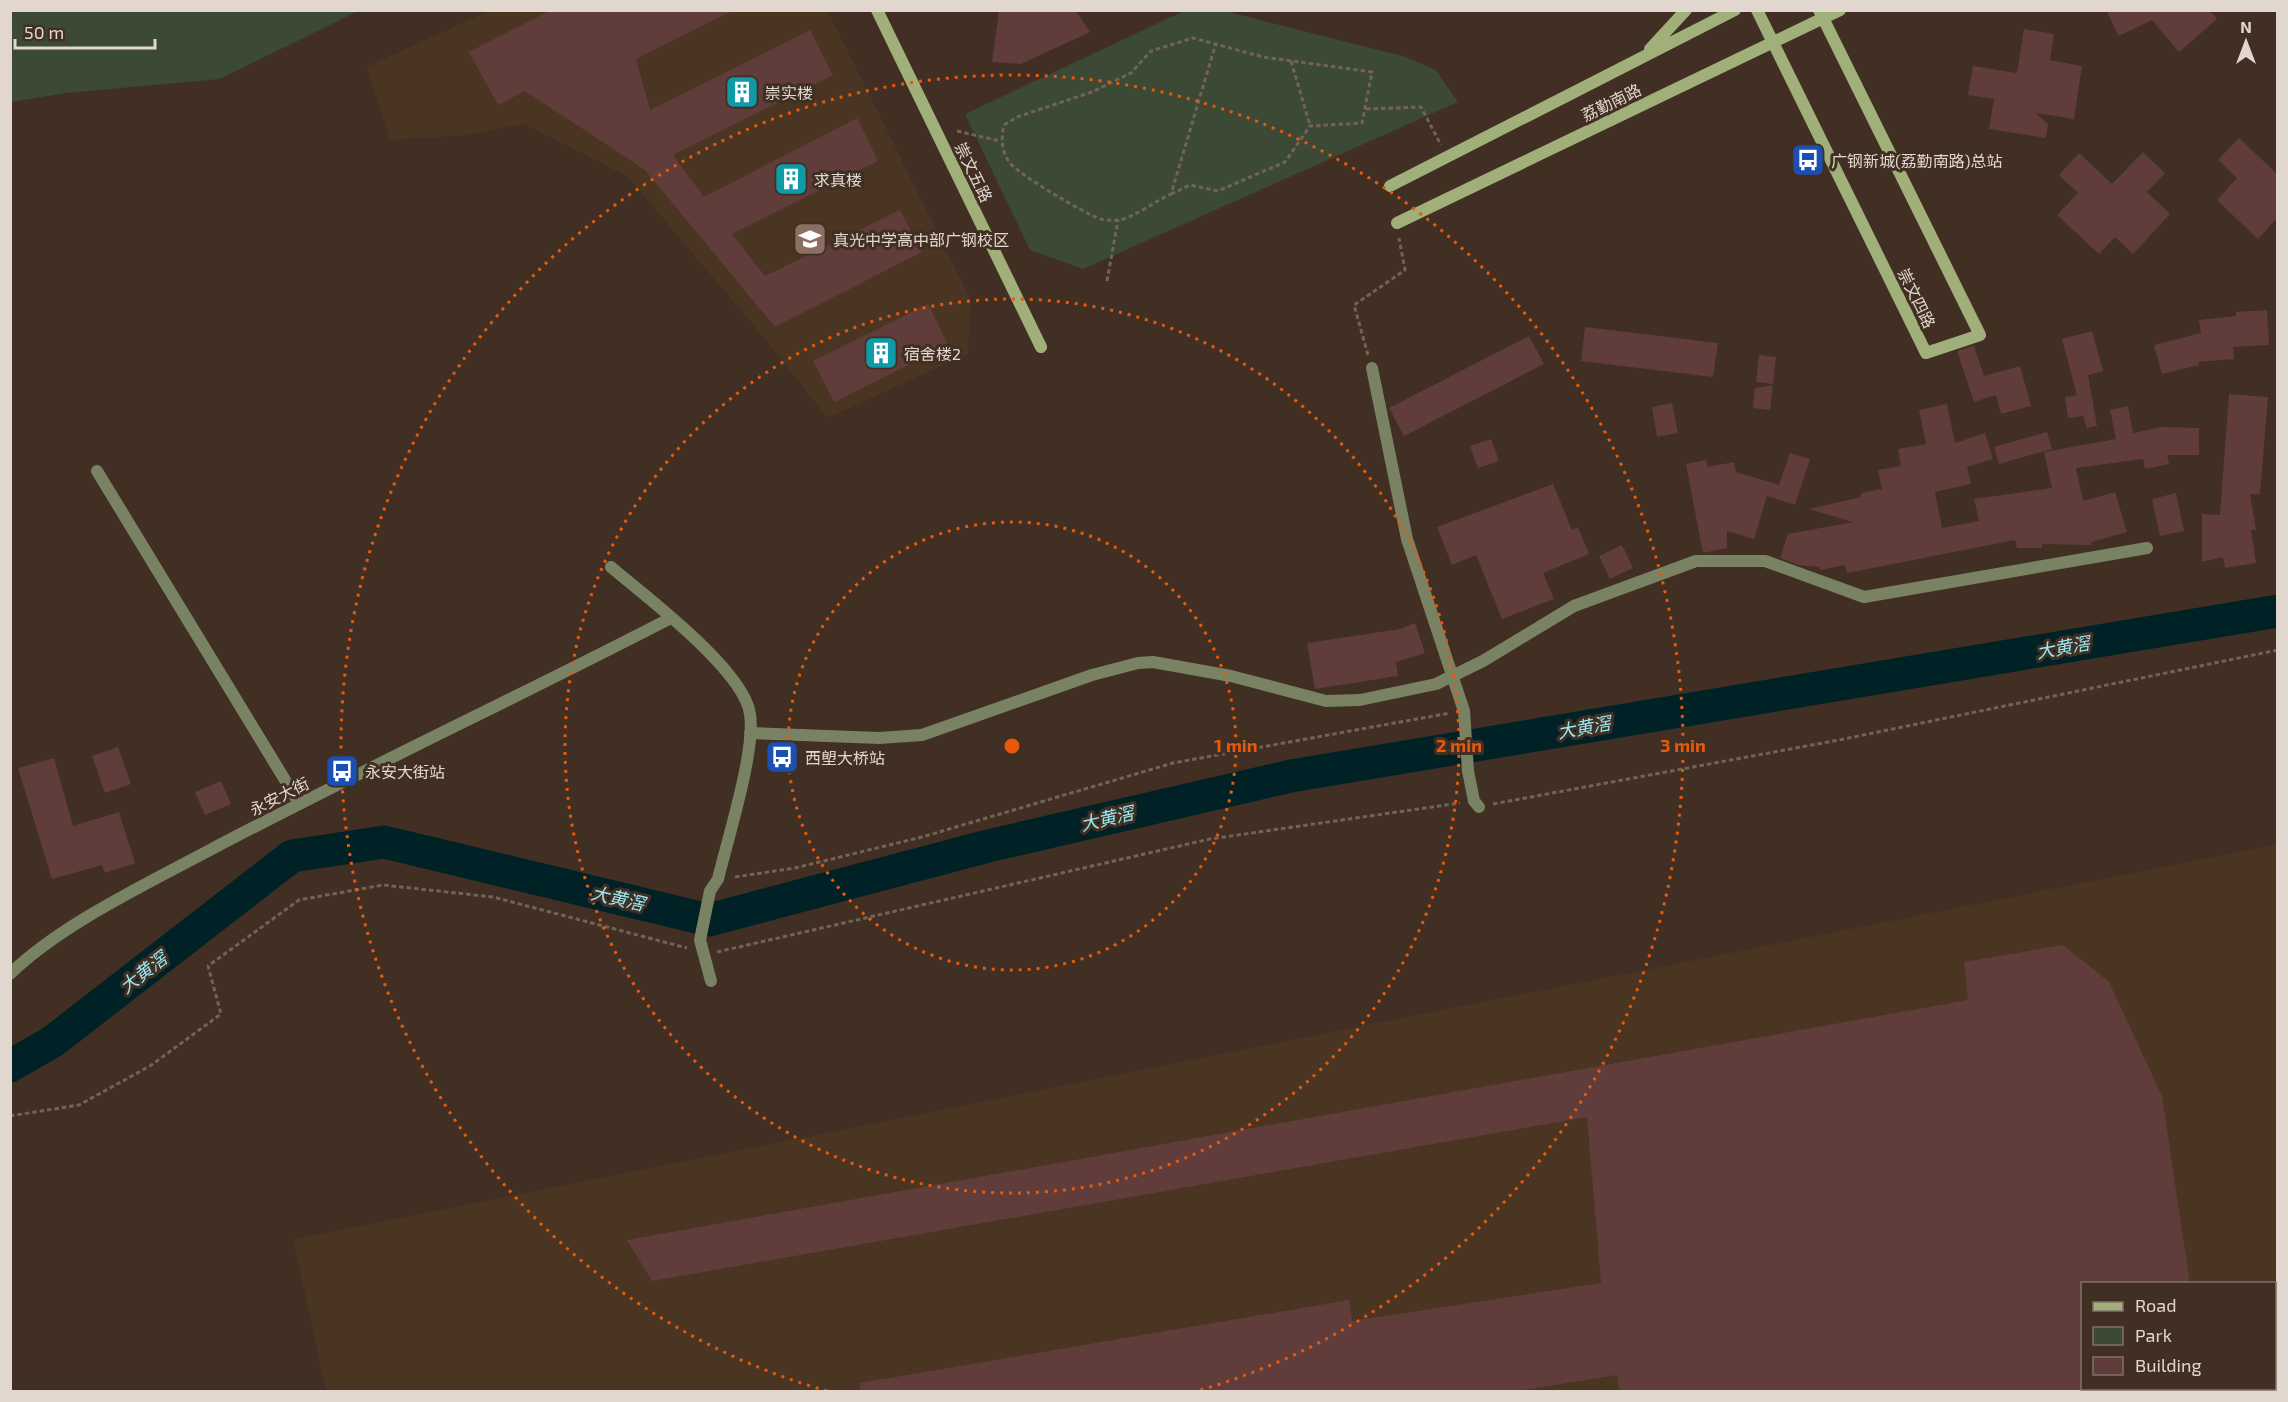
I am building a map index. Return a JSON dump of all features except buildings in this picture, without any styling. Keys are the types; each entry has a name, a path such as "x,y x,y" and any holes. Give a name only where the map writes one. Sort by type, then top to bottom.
{"street":[{"name":"崇文五路","path":"877,10 1041,347"},
{"path":"1645,56 1686,10"},
{"name":"荔勤南路","path":"1390,186 1449,158 1735,10"},
{"name":"崇文四路","path":"1757,10 1926,353 1980,335 1821,15"},
{"name":"荔勤南路","path":"1396,223 1773,42 1821,15 1840,10"},
{"path":"1372,368 1407,539 1464,711 1468,771 1476,804"},
{"path":"97,471 299,803"},
{"path":"750,733 879,738 922,735 1092,675 1138,663 1182,666 1341,702 1414,689 1453,676 1574,606 1696,561 1765,561 1864,597 2147,548"},
{"path":"611,567 706,651 741,691 751,716 750,733 718,879 710,891 700,940 706,954 711,981"},
{"name":"永安大街","path":"10,974 31,953 56,937 176,868 299,803 671,618"}],"path":[{"path":"1194,38 1263,57 1372,72 1362,123 1310,126 1285,162 1218,191 1190,184 1149,204 1132,216 1118,220 1101,219 1030,177 1010,163 1000,141 1004,124 1017,117 1092,92 1131,73 1151,51 1194,38"},
{"path":"1172,194 1216,43"},
{"path":"1291,61 1310,126"},
{"path":"1366,109 1421,108 1449,158"},
{"path":"957,131 1000,141"},
{"path":"1107,281 1118,220"},
{"path":"1372,368 1354,305 1405,270 1396,223"},
{"path":"10,1116 79,1104 150,1066 221,1014 208,966 299,900 383,885 493,897 663,940 706,954 1210,839 1476,804 1839,740 2277,650"},
{"path":"718,879 795,868 922,837 1173,763 1464,711"}],"shaded area":[{"name":"真光中学高中部广钢校区","path":"489,11 828,11 971,300 968,354 827,418 770,345 628,177 524,124 468,135 390,140 366,67"},
{"path":"2277,844 2277,1391 326,1391 293,1239"}],"green space":[{"path":"11,10 358,11 220,79 66,93 11,102"},
{"path":"1186,10 1225,11 1406,57 1436,70 1458,102 1083,269 1030,250 965,114"}],"waterway":[{"name":"大黄滘","path":"10,1066 52,1042 292,856 384,842 709,920 988,846 1291,776 2278,611"}],"place":[{"name":"崇实楼","path":"742,92"},
{"name":"广钢新城(荔勤南路)总站","path":"1808,160"},
{"name":"求真楼","path":"791,179"},
{"name":"真光中学高中部广钢校区","path":"810,239"},
{"name":"宿舍楼2","path":"881,353"},
{"name":"西塱大桥站","path":"782,757"},
{"name":"永安大街站","path":"342,771"}]}
